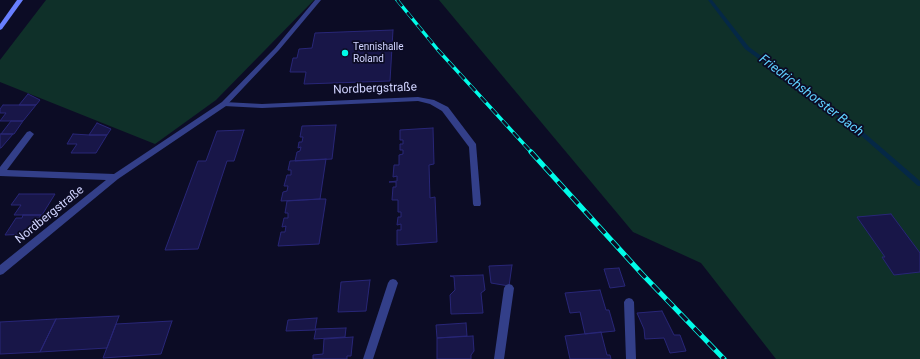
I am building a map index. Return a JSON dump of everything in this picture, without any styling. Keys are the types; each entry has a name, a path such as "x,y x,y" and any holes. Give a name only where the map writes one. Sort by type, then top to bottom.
{"main road":[{"path":"0,28 20,0"}],"street":[{"name":"Nordbergstraße","path":"0,271 115,177 224,104 277,49 318,0"},
{"name":"Nordbergstraße","path":"224,104 262,106 418,99 432,102 445,110 473,146 477,204"},
{"name":"Nordbergstraße","path":"0,173 30,134"},
{"name":"Nordbergstraße","path":"0,173 115,177"},
{"path":"368,359 393,283"},
{"path":"499,359 509,288"},
{"path":"628,302 631,359"}],"green space":[{"path":"46,0 314,0 216,100 155,144 0,82 0,60"},
{"path":"439,0 920,0 920,359 776,359 701,263 633,232"}],"building":[{"name":"Tennishalle Roland","path":"393,30 390,81 304,84 306,72 290,72 293,58 297,58 299,49 312,48 315,33"},
{"path":"28,94 40,100 36,105 19,105"},
{"path":"3,105 36,105 23,121 0,121 6,113 0,113 0,109"},
{"path":"11,121 23,121 14,134 1,134"},
{"path":"97,123 111,129 107,135 89,135"},
{"path":"336,125 332,159 295,161 297,152 300,151 301,147 298,148 299,142 302,142 303,137 300,137 302,126"},
{"path":"433,128 434,164 429,165 430,198 435,197 437,242 397,245 397,230 401,230 401,224 397,225 398,217 401,217 401,212 398,212 398,200 392,200 393,187 396,187 396,182 389,182 397,181 397,176 393,177 394,165 399,165 399,155 403,154 403,150 400,150 400,144 403,144 403,140 400,140 400,130"},
{"path":"244,130 234,161 227,161 198,249 165,250 198,161 206,161 217,131"},
{"path":"0,134 13,134 1,148 0,148"},
{"path":"73,134 107,135 96,153 71,153 77,144 67,144"},
{"path":"326,159 320,199 281,201 283,192 287,191 288,186 284,186 287,175 291,175 291,170 288,170 290,161"},
{"path":"19,194 55,194 42,215 14,215 21,205 11,205"},
{"path":"326,199 319,244 278,246 281,232 285,232 286,226 282,227 284,218 288,218 288,213 285,213 287,201"},
{"path":"891,214 920,253 920,272 894,275 882,257 885,257 857,217"},
{"path":"23,215 41,215 28,234 5,235 16,218 22,218"},
{"path":"512,265 509,286 491,283 489,266"},
{"path":"619,268 625,286 610,288 604,269"},
{"path":"483,275 485,290 481,293 483,313 451,314 450,295 455,290 454,277 450,276"},
{"path":"370,280 366,311 338,312 341,282"},
{"path":"600,290 606,310 609,310 615,331 585,334 580,312 570,313 565,293"},
{"path":"662,311 674,335 680,335 686,351 670,353 664,338 645,339 644,329 637,313"},
{"path":"119,316 107,348 40,352 56,319"},
{"path":"317,318 315,330 286,331 288,320"},
{"path":"56,319 40,352 0,354 0,322"},
{"path":"172,321 161,354 103,358 116,324"},
{"path":"466,323 467,336 437,338 436,325"},
{"path":"346,328 345,337 314,339 316,329"},
{"path":"601,332 607,355 610,355 611,359 570,359 565,336"},
{"path":"473,336 474,351 471,355 471,359 437,359 437,338"},
{"path":"353,337 351,356 347,356 347,359 313,359 313,355 323,354 324,339"}],"waterway":[{"name":"Friedrichshorster Bach","path":"710,0 747,48 851,124 920,184"}],"railway":[{"path":"397,0 438,50 532,153"},
{"path":"531,152 643,275 724,359"}],"place":[{"name":"Tennishalle Roland","path":"345,53"}]}
